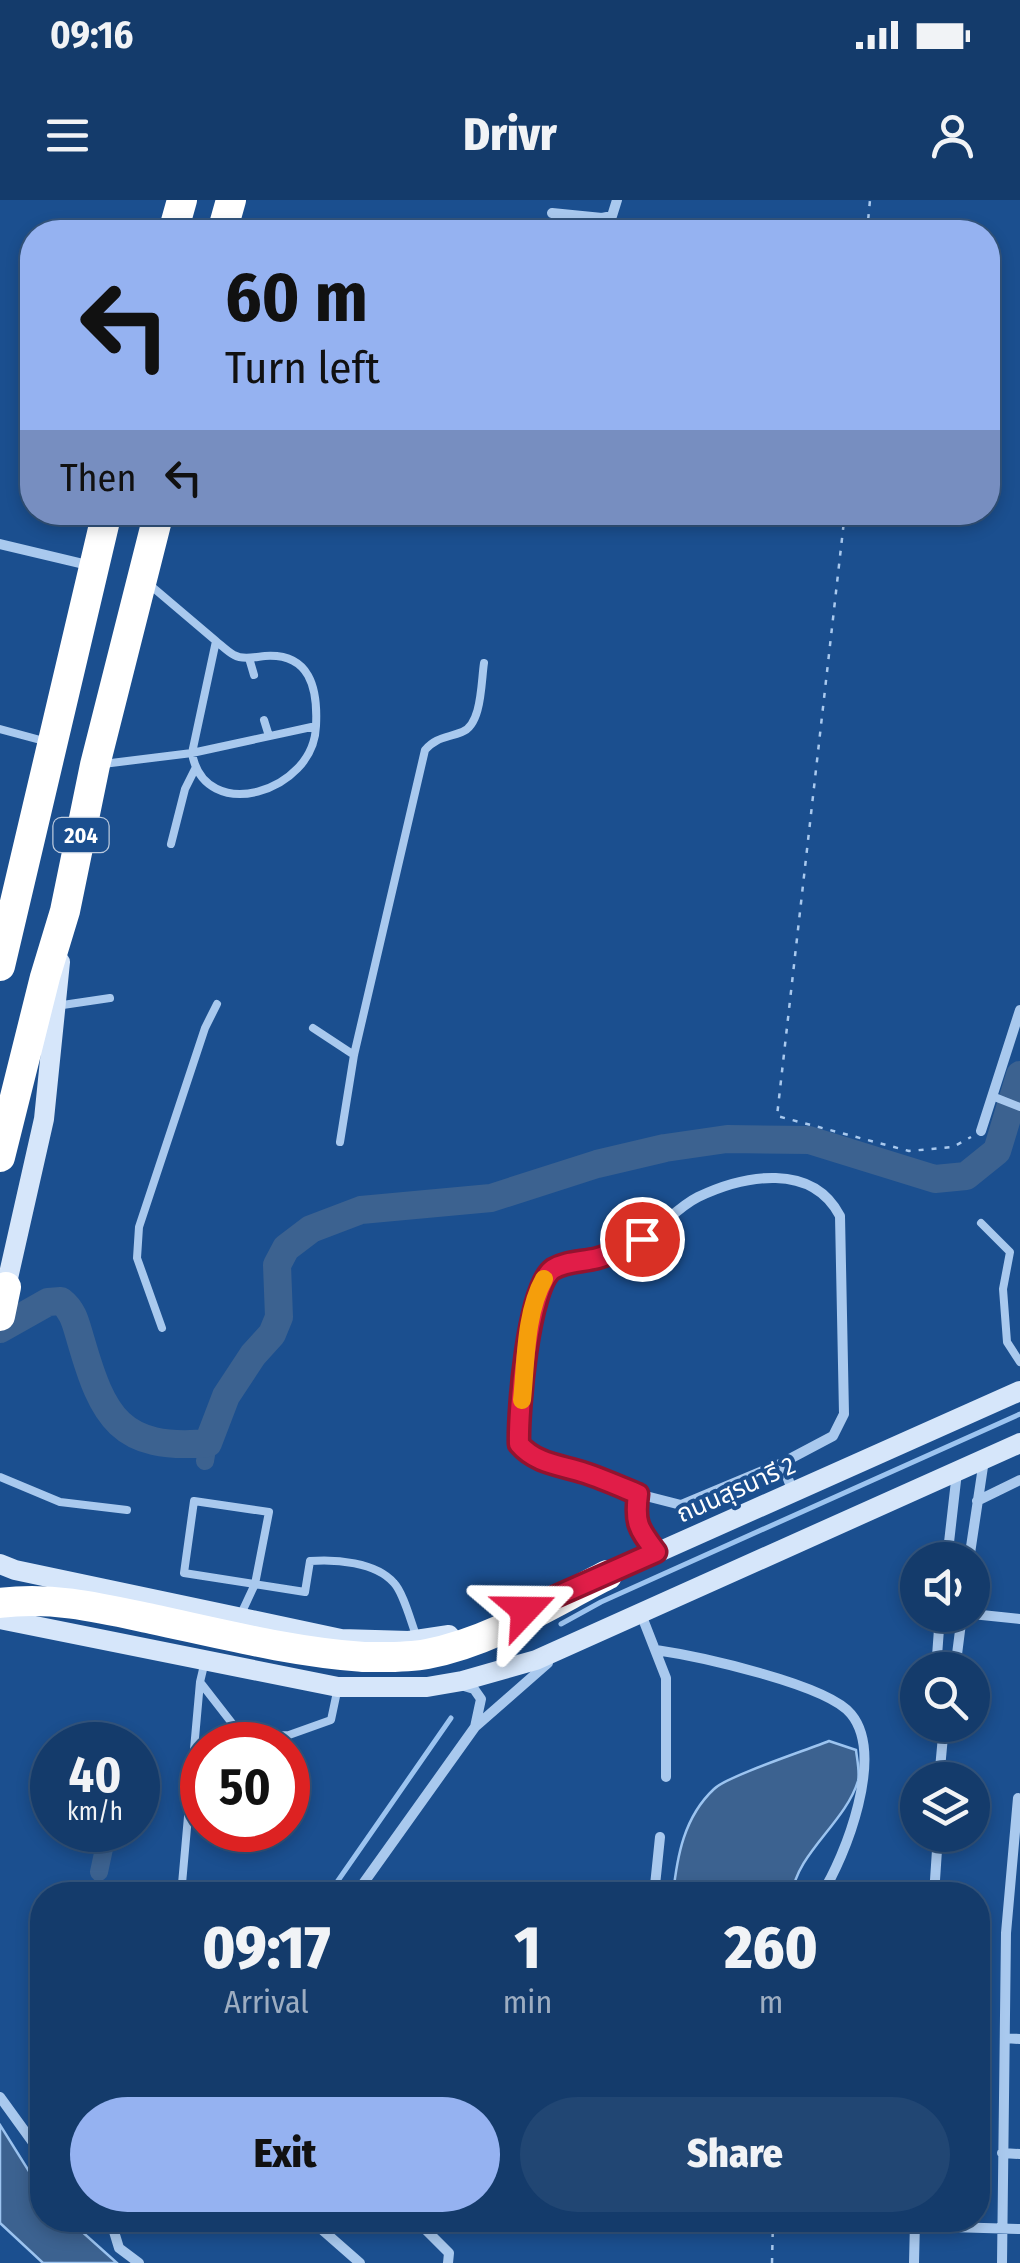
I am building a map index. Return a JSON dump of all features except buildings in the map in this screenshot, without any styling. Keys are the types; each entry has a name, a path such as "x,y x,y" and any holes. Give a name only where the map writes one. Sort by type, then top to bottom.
{"highway":[{"name":"204","path":"0,966 104,525"},
{"name":"204","path":"0,1156 44,977 65,910 156,525"},
{"path":"0,1603 30,1600 85,1604 275,1645 364,1657 421,1655 498,1630 607,1576"}],"main road":[{"path":"0,942 15,907"},
{"path":"3,1301 44,1119 65,910"},
{"name":"ถนนสุรนารี 2","path":"0,1564 341,1639 418,1640 492,1623 607,1576 1020,1391"},
{"path":"158,1601 123,1600 112,1606 106,1618 114,1635 203,1671 338,1687 427,1687 504,1670 582,1640 1020,1443"},
{"path":"0,1618 148,1649"}],"street":[{"path":"552,212 602,218 612,216 617,200"},
{"path":"0,544 95,566"},
{"path":"981,1131 998,1099 1020,1010"},
{"path":"787,1176 826,1196 840,1216 844,1414 832,1436 782,1464 681,1504 638,1494 528,1454 519,1444 523,1391 537,1291 547,1274 557,1266 600,1257 642,1239 696,1198 734,1184 787,1176"},
{"path":"971,1542 984,1459"},
{"path":"782,1464 793,1492"},
{"path":"949,1542 958,1472"},
{"path":"977,1500 1020,1480"},
{"path":"638,1494 638,1528 656,1552"},
{"path":"641,1614 666,1678 666,1777"},
{"path":"990,1616 1020,1620"},
{"path":"364,1882 474,1727 538,1670 582,1640"},
{"path":"656,1650 700,1656 824,1696 851,1714 863,1738 864,1770 851,1834 827,1882"},
{"path":"427,1687 464,1684 474,1690 481,1705 474,1727"},
{"path":"1002,2263 1006,1933 1018,1798"},
{"path":"655,1882 660,1837"},
{"path":"935,1882 937,1852"},
{"path":"1006,1933 1020,1933"},
{"path":"1004,2038 1020,2039"},
{"path":"0,2097 30,2138"},
{"path":"1002,2153 1020,2154"},
{"path":"990,2227 1020,2229"},
{"path":"117,2232 118,2248 140,2263"},
{"path":"324,2232 360,2263"},
{"path":"428,2232 449,2254 448,2263"},
{"path":"914,2263 915,2232"}],"lane":[{"path":"142,579 236,657 284,656 300,664 312,683 316,739 308,758 282,785 254,793 220,791 195,769"},
{"path":"171,844 185,789 195,769 192,752 216,640"},
{"path":"249,658 254,675"},
{"path":"340,1142 354,1055 424,750 432,742 468,730 474,721 484,663"},
{"path":"264,720 269,736"},
{"path":"96,766 192,752 316,726"},
{"path":"0,729 53,744"},
{"path":"56,1006 110,998"},
{"path":"162,1328 137,1258 139,1227 205,1028 217,1004"},
{"path":"314,1028 354,1055"},
{"path":"998,1099 1020,1107"},
{"path":"981,1223 1010,1252 1003,1288 1007,1342 1020,1362"},
{"path":"0,1477 60,1502 127,1510"},
{"path":"239,1618 255,1584 268,1512 194,1500 184,1573 255,1584 305,1592 310,1561 335,1559 361,1564 394,1582 418,1640"},
{"path":"203,1671 242,1736 290,1735 332,1720 338,1687"},
{"path":"181,1882 203,1671"}],"path":[{"path":"844,525 777,1116 909,1151 953,1147 981,1131"},
{"path":"772,2263 773,2232"}],"water":[{"path":"829,1741 856,1750 859,1770 852,1796 811,1852 795,1882 675,1882 689,1825 704,1800 714,1789 750,1770"},
{"path":"0,2125 30,2173 30,2232 82,2232 117,2263 43,2263 0,2223"}],"waterway":[{"path":"0,1329 48,1302 61,1301 74,1319 98,1390 120,1424 154,1441 208,1443 226,1396 272,1334 279,1317 277,1265 286,1248 311,1229 361,1210 491,1198 597,1164 727,1139 809,1140 935,1179 966,1176 997,1151 1020,1075"},
{"path":"561,1624 601,1602 1020,1414"},
{"path":"205,1461 208,1443"},
{"path":"337,1882 451,1718"},
{"path":"99,1872 103,1852"}],"slow traffic":[{"path":"522,1400 537,1291 544,1279"}],"route":[{"path":"525,1610 656,1552 638,1528 638,1494 528,1454 519,1444 518,1427 537,1291 547,1274 557,1266 600,1257 642,1239"}]}
